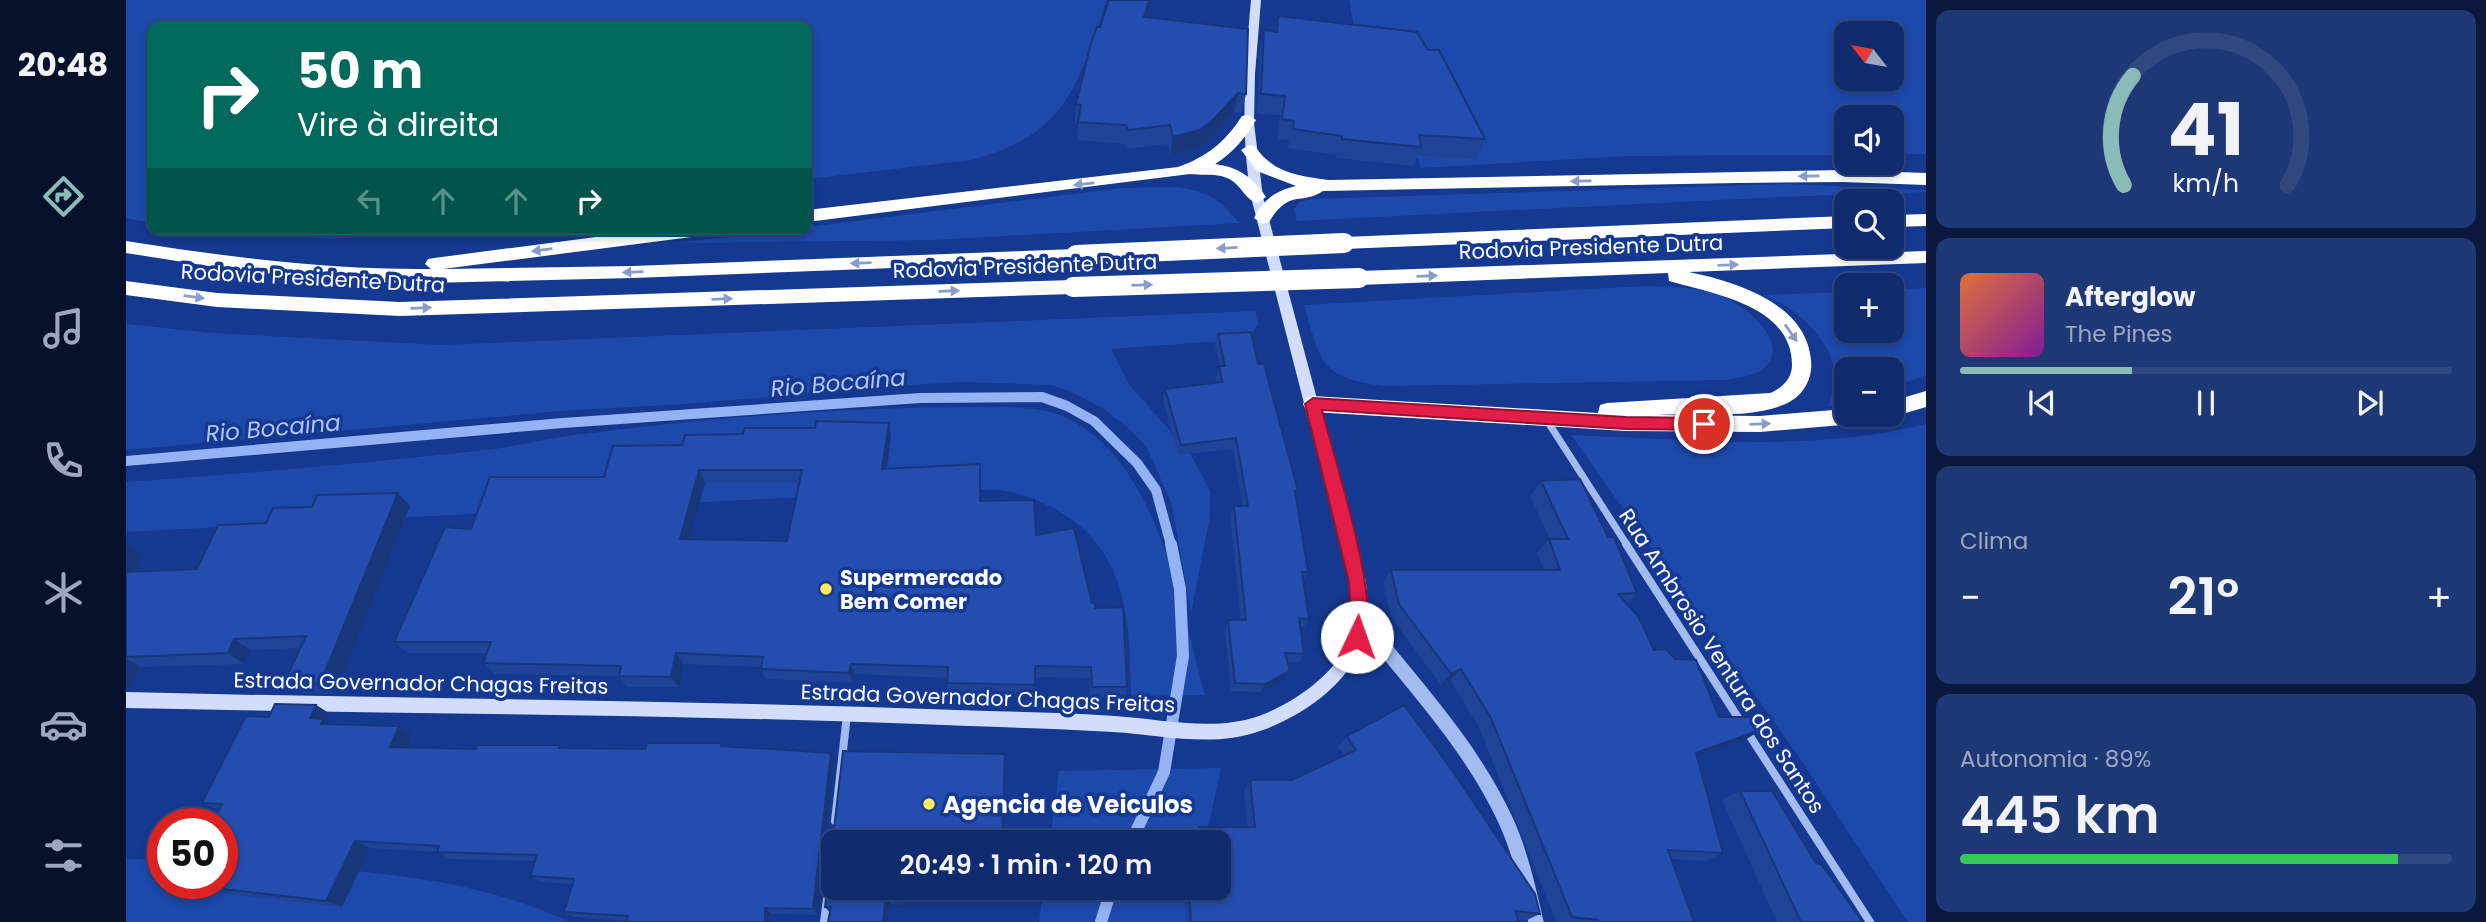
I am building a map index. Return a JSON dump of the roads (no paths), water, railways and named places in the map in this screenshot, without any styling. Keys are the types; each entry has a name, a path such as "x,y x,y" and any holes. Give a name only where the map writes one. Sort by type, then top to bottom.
{"highway":[{"path":"1180,172 1222,153 1235,141 1248,120"},
{"path":"1248,150 1254,160 1266,169 1289,178 1329,186 1749,177 1926,179"},
{"path":"812,215 1209,169 1231,172 1246,181 1257,197"},
{"path":"1263,218 1272,203 1286,194 1356,187"},
{"path":"1904,221 1926,220"},
{"name":"Rodovia Presidente Dutra","path":"126,247 234,264 354,275 633,272 1834,223"},
{"path":"354,275 660,235"},
{"name":"Rodovia Presidente Dutra","path":"126,288 217,300 400,309 1926,257"},
{"path":"1545,418 1632,408 1764,402 1790,391 1799,380 1802,366 1802,354 1789,330 1765,306 1743,294 1704,281 1671,275 1569,271"},
{"path":"1904,405 1926,399"},
{"path":"1313,404 1626,423 1760,425 1834,418"}],"main road":[{"name":"Estrada Governador Chagas Freitas","path":"126,700 847,714 1086,722 1213,730 1243,729 1264,722 1308,696 1328,680 1348,657 1357,637 1360,618 1358,582 1257,197 1248,150 1256,0"}],"street":[{"name":"Rua Ambrosio Ventura dos Santos","path":"1545,418 1870,922"},
{"path":"1360,618 1465,751 1489,788 1518,851 1536,922"},
{"path":"834,829 847,714"},
{"path":"824,922 827,900"}],"waterway":[{"name":"Rio Bocaína","path":"126,461 563,423 920,398 1042,397 1067,406 1094,421 1137,463 1156,490 1171,545"},
{"name":"Rio Bocaína","path":"1137,830 1164,772 1183,656 1180,589 1171,544"},
{"name":"Rio Bocaína","path":"1101,922 1108,900"}],"place":[{"name":"Supermercado Bem Comer","path":"826,589"},
{"name":"Agencia de Veiculos","path":"929,804"}]}
